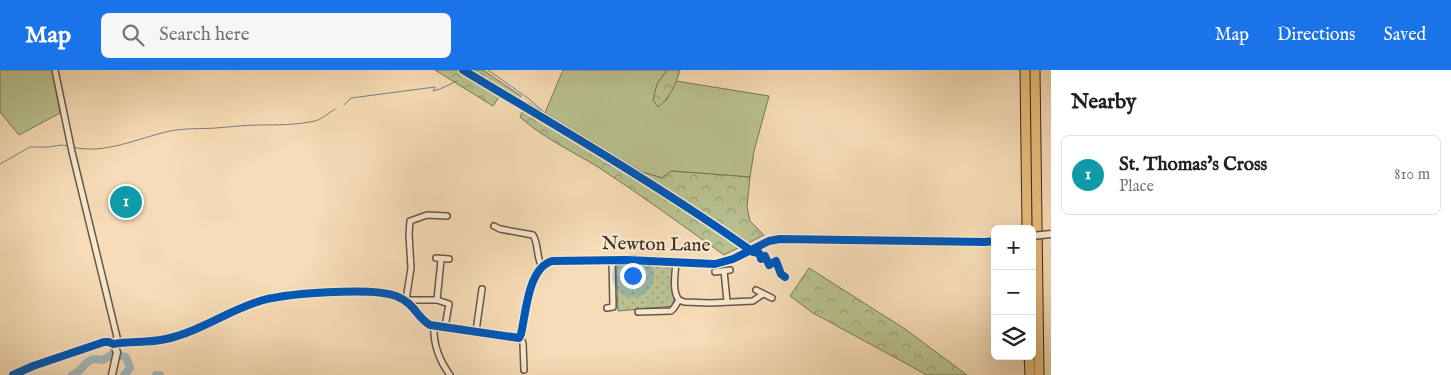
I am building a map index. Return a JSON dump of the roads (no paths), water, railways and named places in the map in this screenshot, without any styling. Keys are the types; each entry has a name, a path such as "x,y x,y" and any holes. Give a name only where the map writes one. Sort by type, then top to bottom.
{"highway":[{"path":"1025,70 1028,225"},
{"path":"1035,70 1039,375"},
{"path":"1029,360 1030,375"}],"street":[{"path":"56,70 70,144 117,337 113,344"},
{"path":"406,300 411,268 408,234 410,221 428,215 447,216"},
{"path":"494,226 500,229 533,235 536,240 538,260 542,266 533,280 519,338"},
{"path":"1036,236 1051,234"},
{"name":"Newton Lane","path":"542,266 557,260 715,264 780,239 991,241"},
{"path":"437,300 439,259 449,259"},
{"path":"607,308 613,307 612,260"},
{"path":"676,263 676,297 684,302 755,301 763,294"},
{"path":"714,272 730,270"},
{"path":"724,271 727,302"},
{"path":"476,331 482,289"},
{"path":"756,290 772,298"},
{"path":"13,375 96,344 165,339 180,335 256,302 270,298 370,291 387,293 406,300 426,322 434,326 519,338 523,343 524,370"},
{"path":"406,300 437,300 449,304 445,327"},
{"path":"638,312 671,311 679,300"},
{"path":"434,326 434,343 437,353 450,375"},
{"path":"112,375 117,352 113,344"}],"waterway":[{"path":"488,70 529,99 564,130"},
{"path":"344,105 351,98 435,87 433,91 457,81"},
{"path":"72,147 97,149 121,145 181,129 315,121 335,109"},
{"path":"565,136 658,193"},
{"path":"0,164 30,147 68,146"},
{"path":"661,195 673,203"},
{"path":"676,198 721,226"},
{"path":"72,375 89,361 95,359 103,360 111,355"},
{"path":"120,356 126,357 130,368 124,375"}],"place":[{"name":"St. Thomas's Cross","path":"126,202"}]}
